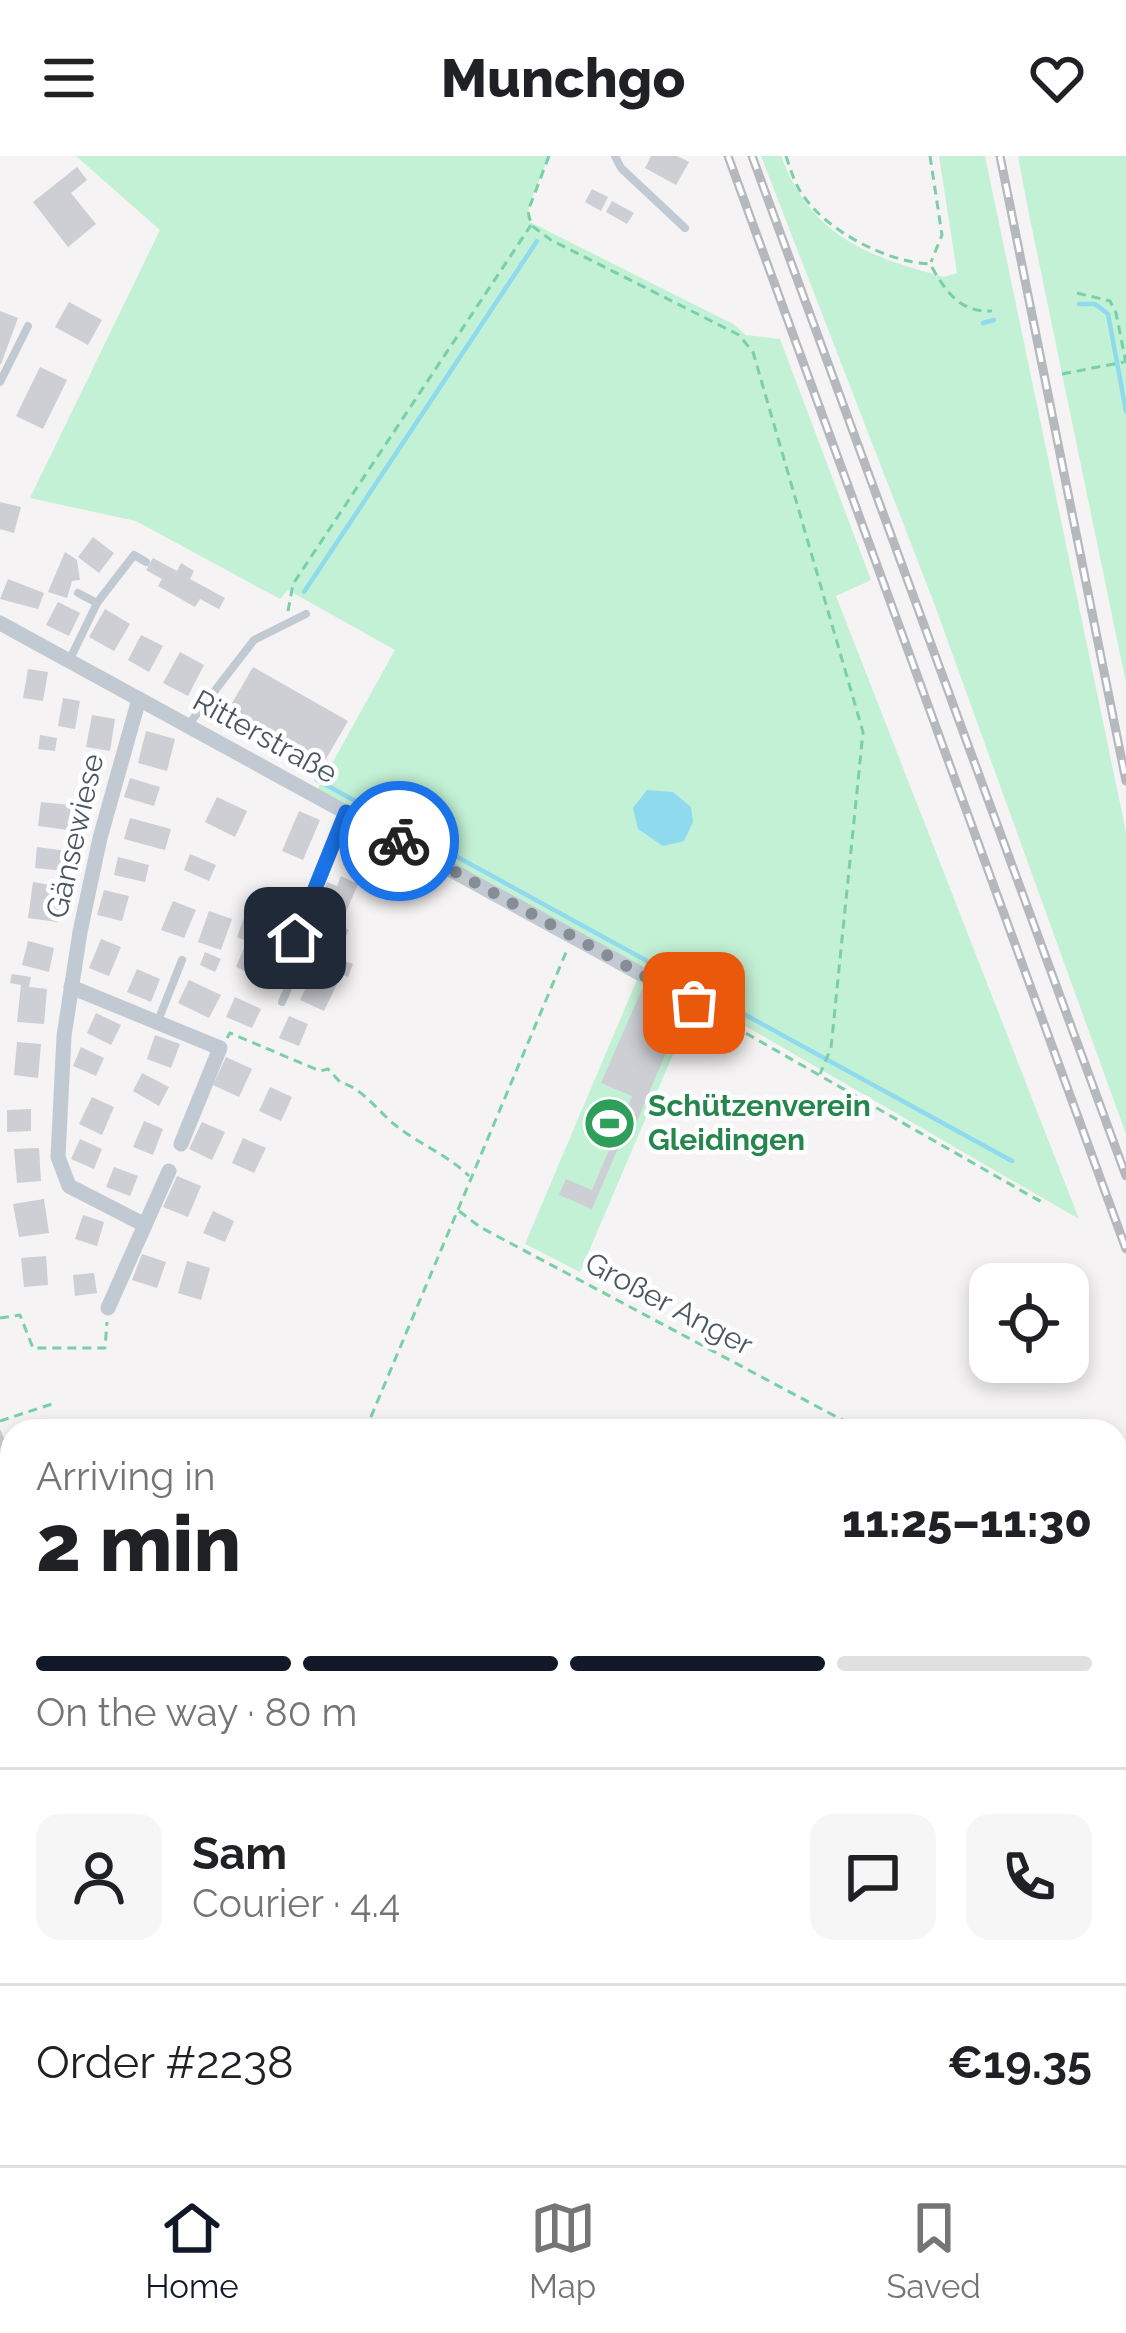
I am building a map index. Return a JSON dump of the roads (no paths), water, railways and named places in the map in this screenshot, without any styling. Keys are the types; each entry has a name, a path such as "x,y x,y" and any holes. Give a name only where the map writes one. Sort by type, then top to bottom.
{"street":[{"name":"Ritterstraße","path":"0,622 694,1003"},
{"name":"Gänsewiese","path":"140,699 100,838 71,987 59,1090 58,1157 69,1186 145,1225"},
{"path":"295,938 346,812"},
{"path":"71,987 220,1048 181,1144"},
{"path":"108,1308 170,1171"}],"lane":[{"path":"615,156 621,168 685,228"},
{"path":"0,382 28,326"},
{"path":"69,661 97,603 134,555 146,562"},
{"path":"78,593 97,603"},
{"path":"188,725 254,640 306,614"},
{"path":"282,1003 301,958 295,938"},
{"path":"158,1022 182,960"}],"water":[{"path":"647,790 673,792 691,807 693,822 684,841 663,846 638,829 633,808"}],"waterway":[{"path":"304,592 537,241"},
{"path":"1079,304 1095,304 1108,314 1126,411"},
{"path":"983,323 994,320"},
{"path":"317,780 1012,1161"}],"railway":[{"path":"728,156 1126,1249"},
{"path":"752,156 1126,1176"},
{"path":"1000,156 1126,781"}],"place":[{"name":"Schützenverein Gleidingen","path":"609,1123"}]}
